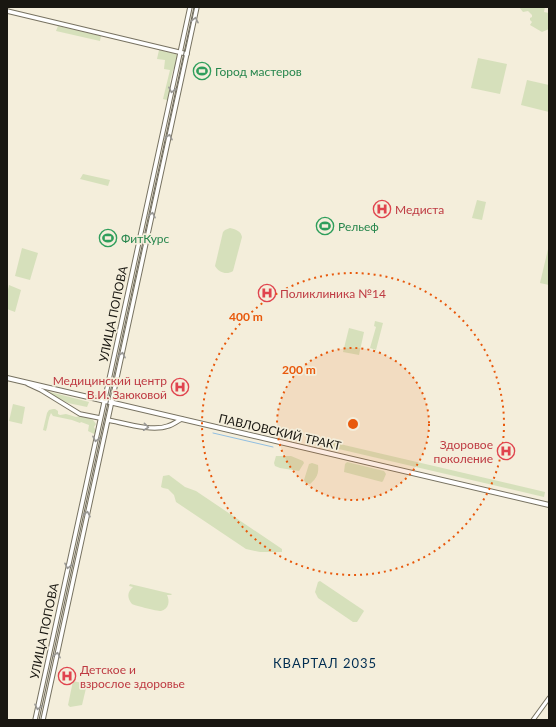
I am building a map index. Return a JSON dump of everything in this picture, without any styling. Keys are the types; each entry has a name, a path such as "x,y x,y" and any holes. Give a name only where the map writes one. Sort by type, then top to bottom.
{"main road":[{"name":"УЛИЦА ПОПОВА","path":"35,720 190,7"},
{"name":"УЛИЦА ПОПОВА","path":"43,720 198,7"},
{"path":"7,11 187,54"},
{"path":"185,31 192,33"},
{"path":"123,316 130,317"},
{"name":"ПАВЛОВСКИЙ ТРАКТ","path":"7,378 549,505"},
{"path":"20,381 41,390 80,414 100,418"},
{"path":"108,420 136,426 161,428 182,419"},
{"path":"87,480 94,481"}],"street":[{"path":"533,720 549,698"}],"green space":[{"path":"519,7 545,7 544,12 549,13 549,29 542,32 530,25 532,22 530,18 532,15 528,11 523,12"},
{"path":"58,26 101,36 100,41 56,31"},
{"path":"159,50 176,54 178,57 170,81 171,87 169,98 167,100 163,99 170,70 164,69 165,60 157,59"},
{"path":"478,58 507,64 500,94 471,88"},
{"path":"527,80 549,85 549,112 521,105"},
{"path":"83,174 110,180 108,186 80,179"},
{"path":"477,200 486,202 482,220 472,218"},
{"path":"230,228 239,232 242,237 233,271 226,273 221,272 215,266 223,232"},
{"path":"549,245 549,285 540,283"},
{"path":"22,248 38,253 30,280 15,276"},
{"path":"9,285 21,290 15,312 7,309"},
{"path":"375,321 383,323 376,350 370,348 376,327 374,326"},
{"path":"349,328 364,332 359,355 343,352"},
{"path":"50,392 89,402 87,407 68,403 49,394"},
{"path":"13,404 25,407 22,424 9,421"},
{"path":"53,409 58,411 58,414 60,415 66,414 76,417 84,416 93,420 96,424 94,427 96,431 95,433 94,434 88,431 89,425 53,416 51,413 46,431 43,430 47,413 49,410"},
{"path":"327,441 545,492 544,497 326,446"},
{"path":"276,456 291,456 303,461 304,463 299,471 280,468 275,466 274,463"},
{"path":"347,462 384,471 386,474 382,482 344,472 345,464"},
{"path":"312,463 318,465 318,470 316,477 310,484 306,483 304,480 309,464"},
{"path":"169,475 185,487 196,491 282,549 282,552 260,552 246,549 176,502 174,495 168,489 161,487 163,476"},
{"path":"320,581 364,611 357,622 353,622 318,598 315,592 318,582"},
{"path":"130,584 172,594 167,595 169,602 167,607 161,611 132,604 129,600 129,593 133,587 129,586"},
{"path":"73,681 87,684 82,705 70,707 68,705"}],"waterway":[{"path":"213,433 273,447"}],"tram line":[{"path":"39,720 194,7"}],"place":[{"name":"Город мастеров","path":"202,71"},
{"name":"Медиста","path":"382,209"},
{"name":"Рельеф","path":"325,226"},
{"name":"ФитКурс","path":"108,238"},
{"name":"Поликлиника №14","path":"267,293"},
{"name":"Медицинский центр В.И. Заюковой","path":"180,387"},
{"name":"Здоровое поколение","path":"506,451"},
{"name":"Детское и взрослое здоровье","path":"67,676"}],"district":[{"name":"КВАРТАЛ 2035","path":"325,663"}]}
